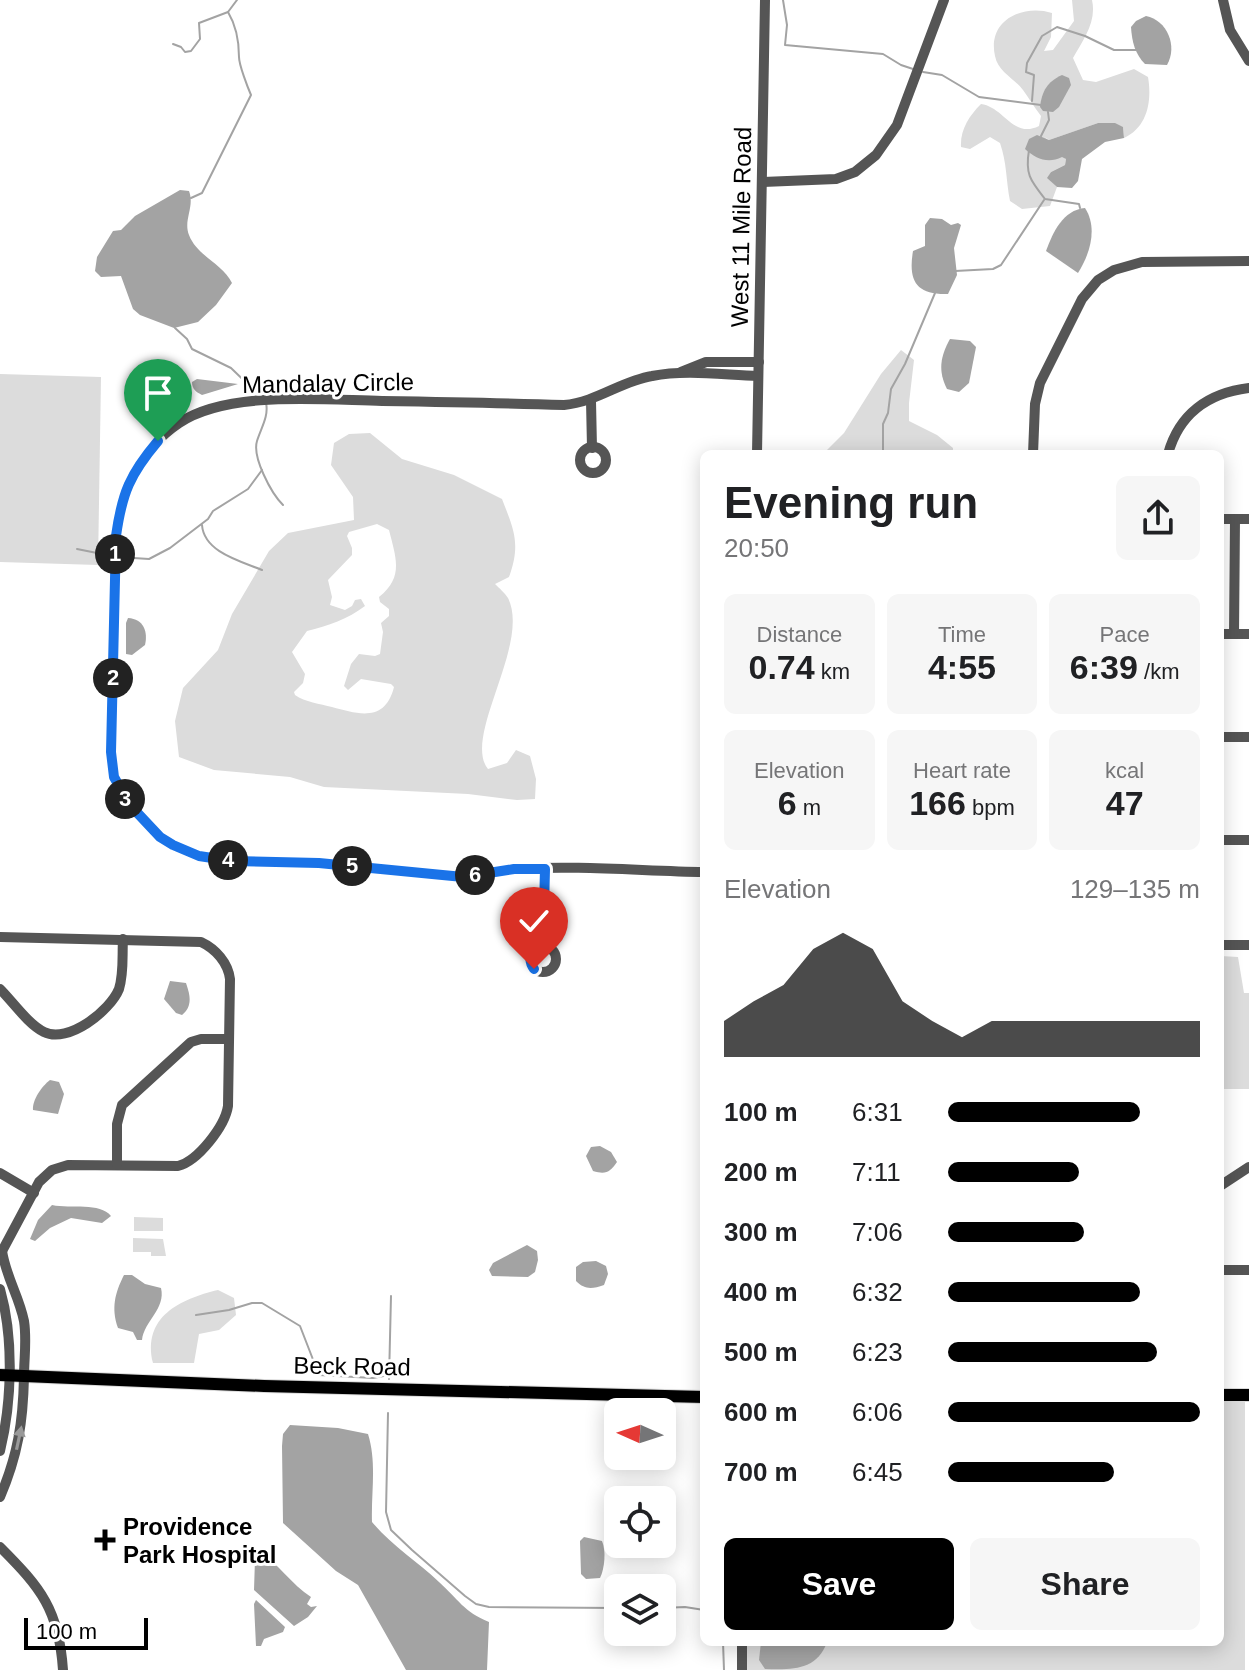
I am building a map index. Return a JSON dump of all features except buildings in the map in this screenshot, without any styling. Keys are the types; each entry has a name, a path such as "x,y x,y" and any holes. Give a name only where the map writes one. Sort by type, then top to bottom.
{"main road":[{"name":"Beck Road","path":"4,1376 700,1397"},
{"path":"1224,1395 1249,1395"}],"street":[{"name":"West 11 Mile Road","path":"757,450 765,0"},
{"path":"763,182 836,179 855,172 876,155 897,125 944,0"},
{"path":"1223,0 1228,24 1249,61"},
{"path":"1033,450 1035,404 1040,383 1082,299 1098,280 1114,270 1142,262 1249,261"},
{"path":"675,374 706,362 759,362"},
{"name":"Mandalay Circle","path":"700,872 514,869 463,877 319,863 214,859 187,852 160,837 120,791 112,766 116,536 119,511 134,469 158,441 179,423 198,413 228,404 291,399 564,405 591,401 636,380 675,374 758,376"},
{"path":"1170,450 1177,430 1193,410 1223,393 1249,388"},
{"path":"591,401 592,448"},
{"path":"1224,519 1249,519"},
{"path":"1234,634 1235,519"},
{"path":"1224,634 1249,634"},
{"path":"1224,737 1249,737"},
{"path":"1224,840 1249,840"},
{"path":"683,872 700,866"},
{"path":"543,946 545,869"},
{"path":"0,937 193,941 210,947 229,971 228,1106 218,1131 184,1165 59,1166 45,1175 1,1253 24,1323 24,1376 23,1421 16,1456 0,1497"},
{"path":"0,989 40,1030 50,1035 73,1032 116,995 122,975 123,939"},
{"path":"1224,945 1249,945"},
{"path":"117,1165 117,1124 122,1105 191,1042 229,1039"},
{"path":"1224,1180 1249,1167"},
{"path":"0,1173 34,1193"},
{"path":"1224,1270 1249,1270"},
{"path":"0,1451 6,1415 4,1376 8,1324 1,1293 15,1296"},
{"path":"8,1324 24,1323"},
{"path":"0,1547 30,1578 49,1608 57,1626 63,1670"},
{"path":"742,1646 742,1670"}],"shaded area":[{"path":"1072,0 1092,0 1091,23 1073,58 1083,80 1096,82 1134,69 1148,77 1148,104 1143,120 1124,138 1123,127 1098,123 1049,140 1045,137 1066,159 1065,165 1051,172 1048,178 1057,187 1050,206 1022,209 1010,201 1000,143 990,137 970,149 961,147 962,135 969,118 981,104 989,106 1015,126 1030,129 1039,126 1041,116 1023,90 997,62 996,33 1002,24 1019,13 1052,13 1051,37 1044,51 1053,50 1074,21"},
{"path":"1146,16 1165,28 1171,42 1167,65 1145,64 1136,52 1131,27"},
{"path":"1062,75 1069,78 1071,85 1059,107 1053,112 1043,111 1040,107 1044,92"},
{"path":"1098,123 1115,123 1123,127 1124,138 1105,142 1082,159 1078,181 1072,188 1057,187 1047,178 1051,172 1065,165 1066,159 1042,159 1025,149 1029,139 1037,135 1049,140"},
{"path":"180,190 189,191 189,235 232,283 198,322 174,328 140,315 133,309 121,276 101,277 95,271 97,257 113,231 121,230 135,216"},
{"path":"1085,208 1092,232 1086,258 1078,273 1046,251 1065,217"},
{"path":"930,218 961,225 954,248 957,275 948,294 928,292 913,278 913,251 925,246 925,225"},
{"path":"950,339 970,341 976,347 969,383 959,392 947,389 942,376 942,358"},
{"path":"901,350 914,360 909,421 937,435 953,450 827,450 844,433 881,374"},
{"path":"0,374 101,377 98,565 0,562"},
{"path":"197,379 238,384 202,395 193,387 192,382"},
{"path":"370,433 402,459 454,475 502,499 513,529 515,555 509,577 495,584 508,598 513,617 505,664 483,735 482,754 488,769 507,763 516,750 530,756 536,779 535,799 324,787 290,777 214,770 179,757 175,721 183,688 218,650 232,614 269,551 288,533 354,520 353,497 331,465 334,443 349,434","holes":["377,524 389,530 396,566 392,582 379,597 380,602 389,609 389,616 381,623 380,654 359,654 351,664 344,686 348,690 361,679 391,684 394,687 390,698 377,711 361,713 295,695 305,674 292,652 307,631 338,622 365,606 361,599 355,600 345,610 330,605 332,597 328,580 352,555 347,536 349,532"]},
{"path":"128,618 138,621 146,635 145,645 132,655 126,654"},
{"path":"1224,956 1238,957 1244,993 1249,993 1249,1089 1224,1089"},
{"path":"170,981 186,983 189,1004 182,1015 176,1013 164,999"},
{"path":"50,1080 59,1082 64,1094 58,1114 33,1110 38,1094"},
{"path":"600,1146 611,1152 617,1162 604,1173 593,1171 586,1156 591,1147"},
{"path":"52,1205 93,1207 111,1216 102,1223 71,1218 50,1228 35,1241 30,1239 38,1220"},
{"path":"134,1217 163,1218 163,1231 134,1231"},
{"path":"133,1238 163,1239 166,1256 133,1252"},
{"path":"527,1245 537,1251 535,1272 528,1277 492,1276 489,1270 493,1263"},
{"path":"596,1261 606,1266 608,1274 604,1285 592,1288 582,1286 576,1281 576,1267 583,1262"},
{"path":"124,1275 132,1275 145,1284 161,1288 158,1309 142,1340 137,1340 133,1332 118,1328 116,1321 115,1301"},
{"path":"218,1290 234,1298 236,1315 219,1330 199,1334 194,1363 153,1363 153,1333 167,1313 190,1299"},
{"path":"1224,1396 1245,1396 1245,1670 745,1670 745,1646 1224,1646"},
{"path":"290,1425 338,1428 368,1434 373,1467 372,1522 467,1609 489,1622 487,1670 406,1670 358,1585 336,1571 283,1523 282,1446 283,1434"},
{"path":"584,1537 602,1541 604,1559 600,1578 586,1579 581,1574 580,1541"},
{"path":"258,1550 311,1597 307,1604 317,1606 294,1626 254,1590"},
{"path":"256,1600 285,1627 283,1632 264,1639 261,1646 256,1646"},
{"path":"761,1646 825,1646 810,1663 794,1668 765,1669 759,1660"}],"waterway":[{"path":"173,44 185,52 191,51 200,39 199,23 228,12 237,0"},
{"path":"783,0 787,25 785,45 883,54 913,69"},
{"path":"191,198 202,193 251,95 240,65 238,40 228,12"},
{"path":"1032,101 1034,75 1026,72 1027,63 1042,36 1057,27 1114,50 1136,50"},
{"path":"923,72 942,75 979,97 1041,105"},
{"path":"1041,136 1049,120 1048,112"},
{"path":"1029,150 1030,176 1045,199 1079,204 1080,208"},
{"path":"955,271 993,269 1001,265 1044,200"},
{"path":"883,450 883,424 888,413 891,389 935,293"},
{"path":"175,328 187,339 192,349 231,368 259,395"},
{"path":"266,403 266,417 257,441 257,456 268,484 283,505"},
{"path":"118,557 149,559 170,548 208,519 213,511 248,489 262,470"},
{"path":"202,525 204,534 216,549 262,570"},
{"path":"77,549 112,556"},
{"path":"389,1379 391,1296"},
{"path":"196,1315 262,1303 300,1326 319,1375 373,1378 389,1375"},
{"path":"388,1413 386,1512 391,1530 412,1550 476,1604 489,1607 604,1608"},
{"path":"676,1607 700,1609"},
{"path":"723,1646 724,1670"}],"place":[{"name":"Providence Park Hospital","path":"105,1540"}],"route":[{"path":"158,441 134,469 119,511 116,536 111,752 114,777 129,804 160,837 187,852 214,859 319,863 463,877 514,869 545,869 543,946 531,954 530,962 534,969"}]}
